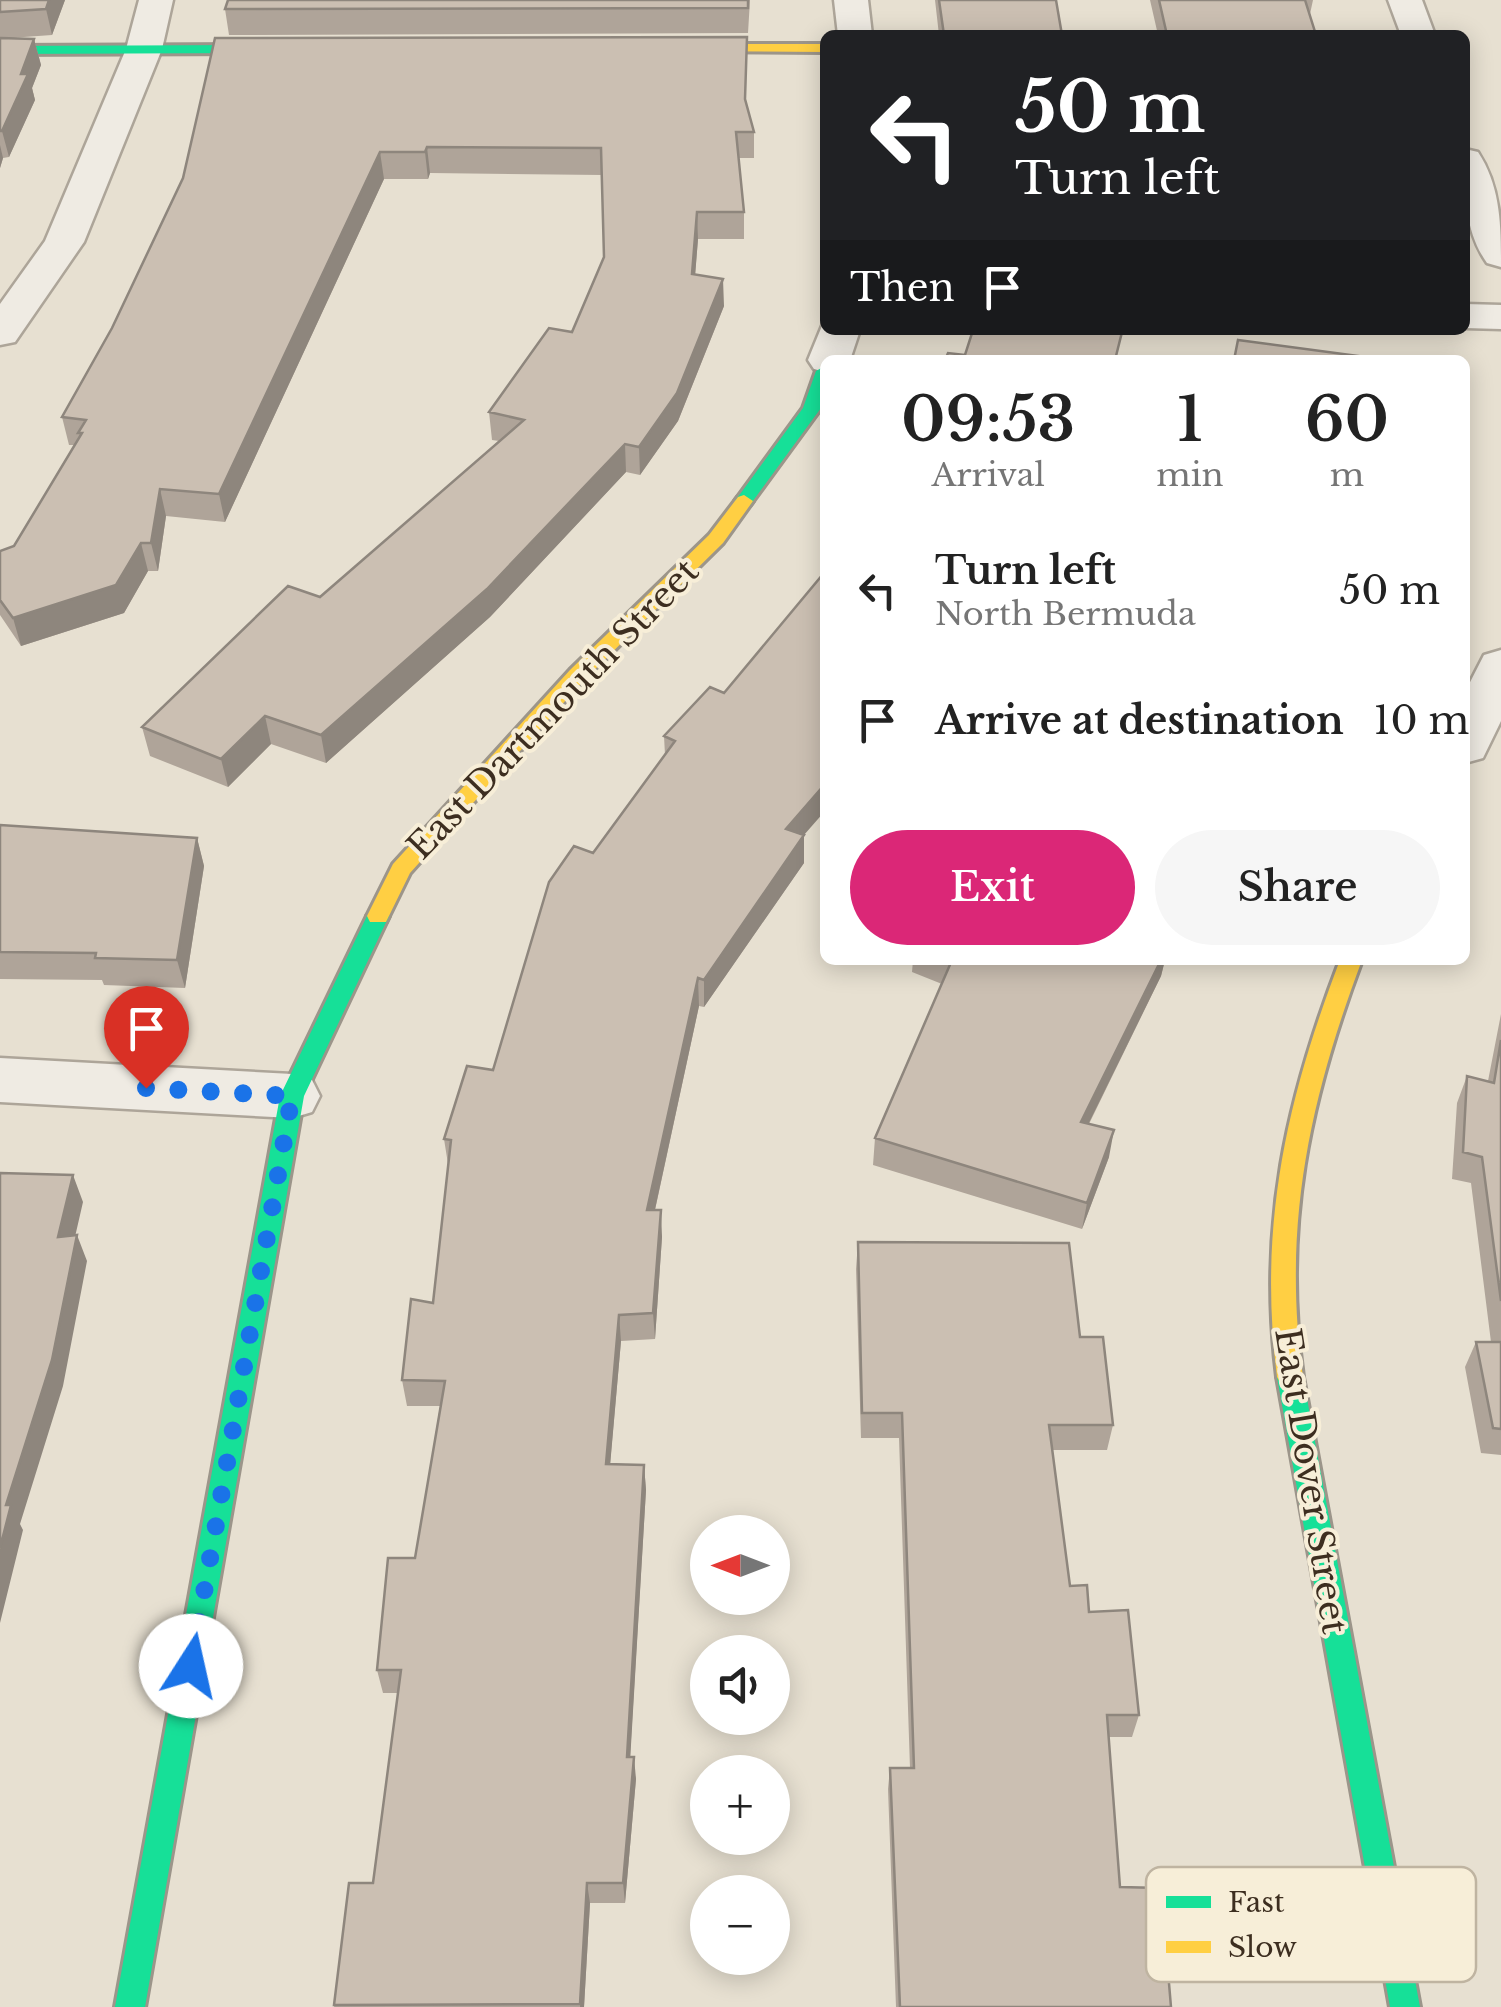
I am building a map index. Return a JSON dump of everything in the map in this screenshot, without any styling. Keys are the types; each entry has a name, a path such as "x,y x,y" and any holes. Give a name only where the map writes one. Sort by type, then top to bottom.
{"street":[{"path":"0,333 64,242 144,49 156,0"},
{"path":"851,0 854,30"},
{"path":"1405,0 1416,30"},
{"path":"650,48 820,48"},
{"path":"0,50 319,49"},
{"path":"1470,173 1501,255"},
{"path":"1470,316 1501,317"},
{"name":"East Dartmouth Street","path":"130,2007 292,1096 401,869 576,675 716,539 812,408 820,385"},
{"path":"1470,735 1501,666"},
{"name":"East Dover Street","path":"1349,965 1324,1027 1285,1174 1282,1335 1379,1867"},
{"path":"0,1080 292,1096"},
{"name":"East Dover Street","path":"1400,1982 1405,2007"}],"building":[{"path":"0,0 49,0 46,9 0,12"},
{"path":"228,0 748,0 748,8 225,9"},
{"path":"939,0 1056,0 1061,30 943,30"},
{"path":"1159,0 1305,0 1314,30 1166,30"},
{"path":"747,37 745,99 754,132 736,132 744,212 697,212 692,274 723,279 677,393 639,447 625,444 487,589 321,735 265,716 221,759 142,727 288,586 320,597 524,420 489,412 549,328 572,332 604,257 601,148 427,147 425,152 380,152 219,494 160,489 151,543 141,543 116,585 13,618 0,600 0,551 14,546 82,433 78,433 86,420 62,417 112,328 183,178 215,38"},
{"path":"0,38 34,39 21,74 28,74 2,131 0,131"},
{"path":"971,335 1121,335 1116,355 965,355"},
{"path":"1238,340 1350,355 1235,355"},
{"path":"820,578 820,790 786,829 804,835 704,980 698,978 647,1210 661,1210 653,1313 619,1315 606,1464 644,1465 627,1757 634,1757 623,1883 587,1883 580,2004 334,2005 349,1883 373,1883 401,1670 377,1670 388,1558 415,1558 445,1381 402,1380 411,1299 433,1303 451,1140 444,1139 467,1066 493,1070 549,882 574,846 593,853 675,741 664,736 710,687 724,693"},
{"path":"0,825 197,838 177,960 95,958 96,953 0,952"},
{"path":"950,965 1159,965 1081,1122 1114,1130 1087,1203 875,1138"},
{"path":"1501,1040 1501,1301 1482,1157 1463,1152 1467,1076 1494,1083"},
{"path":"0,1173 73,1175 58,1237 77,1235 52,1360 6,1505 11,1505 0,1548"},
{"path":"858,1242 1069,1243 1080,1337 1103,1337 1113,1425 1049,1425 1070,1586 1087,1585 1089,1612 1128,1610 1139,1715 1107,1715 1120,1887 1146,1888 1146,1982 1169,1982 1171,2007 900,2007 890,1768 914,1768 902,1413 862,1413"},
{"path":"1476,1342 1501,1342 1501,1429 1493,1428"}],"traffic: fast":[{"path":"0,50 287,49"},
{"path":"744,501 812,408 820,385"},
{"path":"130,2007 292,1096 378,916"},
{"path":"1290,1377 1379,1867"},
{"path":"1400,1982 1405,2007"}],"traffic: slow":[{"path":"673,48 820,48"},
{"path":"378,916 401,869 577,675 716,539 744,501"},
{"path":"1290,1377 1281,1270 1291,1165 1315,1061 1349,965"}],"route":[{"path":"146,1088 292,1096 191,1666"}]}
